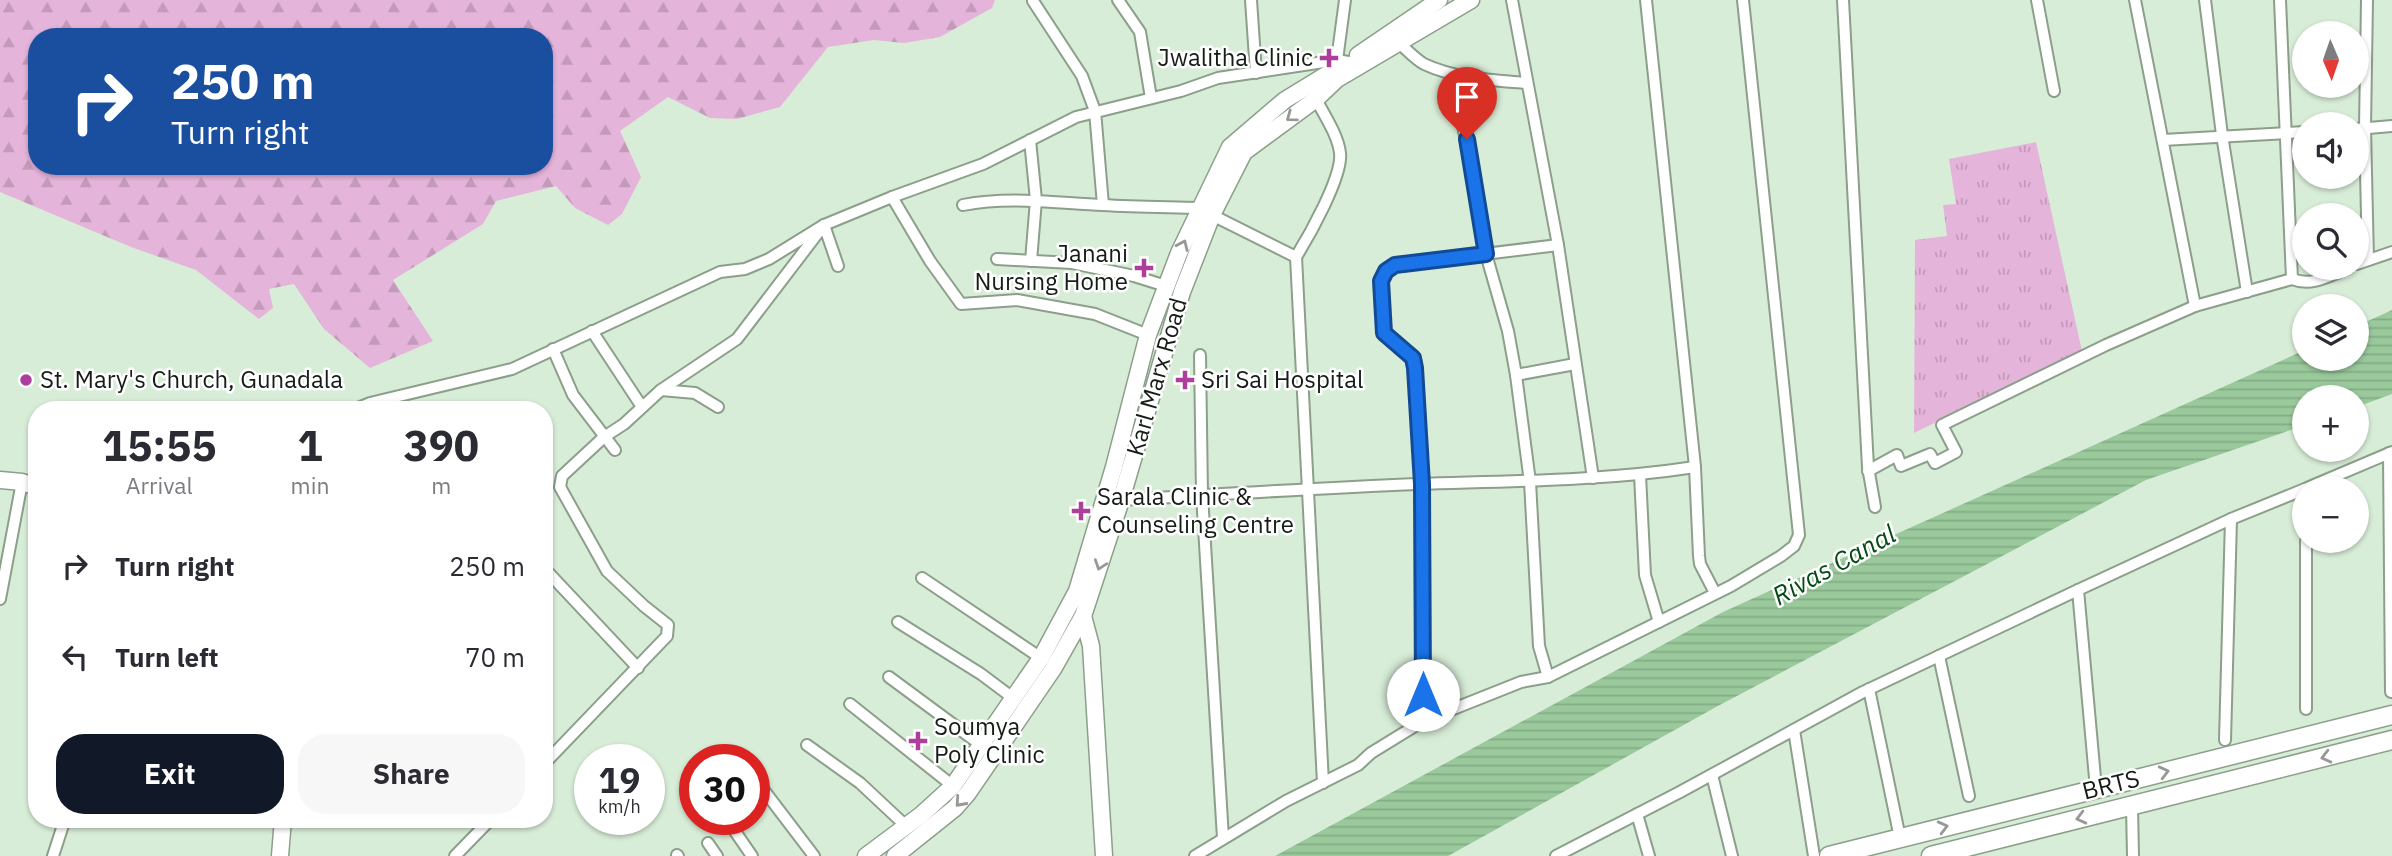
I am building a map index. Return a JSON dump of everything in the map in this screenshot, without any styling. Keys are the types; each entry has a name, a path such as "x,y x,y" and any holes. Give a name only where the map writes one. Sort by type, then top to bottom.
{"main road":[{"name":"Karl Marx Road","path":"895,856 955,808 968,793 1053,669 1083,616 1121,500 1206,211 1230,146 1285,100 1439,0"},
{"name":"Karl Marx Road","path":"866,856 937,802 953,786 1041,658 1077,591 1114,467 1148,335 1167,286 1206,211 1244,152 1316,99 1337,79 1471,0"},
{"path":"0,480 28,484"},
{"path":"1083,616 1091,646 1104,856"},
{"name":"BRTS","path":"1829,856 2392,715"},
{"path":"1931,856 2392,740"},
{"path":"280,856 282,828"}],"street":[{"path":"1118,0 1140,32 1151,98"},
{"path":"1251,0 1256,73"},
{"path":"1344,60 1345,0"},
{"path":"1512,0 1558,245 1593,478"},
{"path":"1646,0 1695,467 1699,556 1700,564 1716,593"},
{"path":"1195,856 1286,801 1358,765 1371,753 1423,721 1521,682 1548,677 1716,593 1794,546 1799,535 1743,0"},
{"path":"1843,0 1868,471 1875,507"},
{"path":"2036,0 2054,91"},
{"path":"2134,0 2195,306"},
{"path":"2205,0 2222,135 2247,292"},
{"path":"1868,471 1897,456 1901,466 1930,454 1935,463 1955,452 1942,425 2106,345 2195,306 2292,279 2280,0"},
{"path":"2362,112 2367,0"},
{"path":"1032,1 1082,76 1095,111 1103,205"},
{"path":"1399,43 1422,63 1451,74 1474,79 1527,83"},
{"path":"374,401 512,369 720,272 745,269 769,259 824,225 983,164 1076,117 1218,78 1344,60 1369,60"},
{"path":"1451,74 1472,166 1486,254 1508,331 1516,375 1530,482 1539,646 1548,677"},
{"path":"1316,99 1339,144 1341,156 1323,210 1296,257 1323,783"},
{"path":"2369,127 2392,126"},
{"path":"2163,140 2292,133"},
{"path":"1030,140 1036,200 1031,261"},
{"path":"892,197 930,261 961,304 1017,300 1094,314 1148,335"},
{"path":"962,205 1036,200 1206,211 1296,257"},
{"path":"824,225 838,265"},
{"path":"553,755 667,636 668,625 607,571 579,523 559,481 604,437 624,424 662,390 737,339 824,225"},
{"path":"1423,721 1422,484 1413,358 1384,333 1381,281 1386,271 1395,265 1558,245"},
{"path":"2369,259 2392,251"},
{"path":"997,259 1072,263 1167,286"},
{"path":"2294,280 2301,283 2319,280"},
{"path":"592,331 642,407"},
{"path":"554,349 573,394 615,450"},
{"path":"1200,355 1202,495 1223,838"},
{"path":"1516,375 1575,363"},
{"path":"662,390 695,393 718,407"},
{"path":"2337,476 2391,453 2391,692"},
{"path":"1121,500 1422,484 1530,482 1640,475 1695,467"},
{"path":"1640,475 1646,575 1659,622"},
{"path":"0,599 28,488"},
{"path":"1556,856 1869,689 2231,519 2292,495"},
{"path":"2225,740 2231,519"},
{"path":"2306,553 2306,709"},
{"path":"553,578 638,668"},
{"path":"922,578 1041,658"},
{"path":"2078,590 2096,789"},
{"path":"898,622 981,674 1013,698"},
{"path":"1939,656 1969,796"},
{"path":"889,677 981,745"},
{"path":"1869,689 1900,838"},
{"path":"850,704 953,786"},
{"path":"1794,730 1814,856"},
{"path":"807,745 860,783 906,826"},
{"path":"1712,775 1732,856"},
{"path":"770,799 814,856"},
{"path":"2132,806 2133,856"},
{"path":"1637,814 1649,856"},
{"path":"53,856 62,828"},
{"path":"455,856 482,828"},
{"path":"738,835 752,856"},
{"path":"708,843 717,856"}],"green space":[{"path":"0,0 995,0 992,8 940,37 904,43 874,40 828,47 780,107 737,119 710,118 668,97 620,131 641,177 622,214 608,225 575,208 556,186 496,201 483,224 393,280 433,341 370,368 324,329 294,284 269,289 273,308 259,319 196,270 131,247 0,192"},
{"path":"2036,142 2082,351 1914,433 1915,240 1947,236 1943,205 1956,204 1949,159"}],"water":[{"name":"Rivas Canal","path":"2392,310 2392,394 2369,403 2369,385 2292,385 2292,429 2146,480 1716,707 1448,856 1275,856 1723,612 2292,356 2292,371 2369,371 2369,321"}],"place":[{"name":"Jwalitha Clinic","path":"1329,58"},
{"name":"Janani Nursing Home","path":"1144,268"},
{"name":"St. Mary's Church, Gunadala","path":"26,380"},
{"name":"Sri Sai Hospital","path":"1185,380"},
{"name":"Sarala Clinic & Counseling Centre","path":"1081,511"},
{"name":"Soumya Poly Clinic","path":"918,741"}],"route":[{"path":"1423,695 1422,484 1415,368 1413,358 1406,350 1394,344 1384,333 1381,322 1381,281 1386,271 1395,265 1486,254 1467,139"}]}
